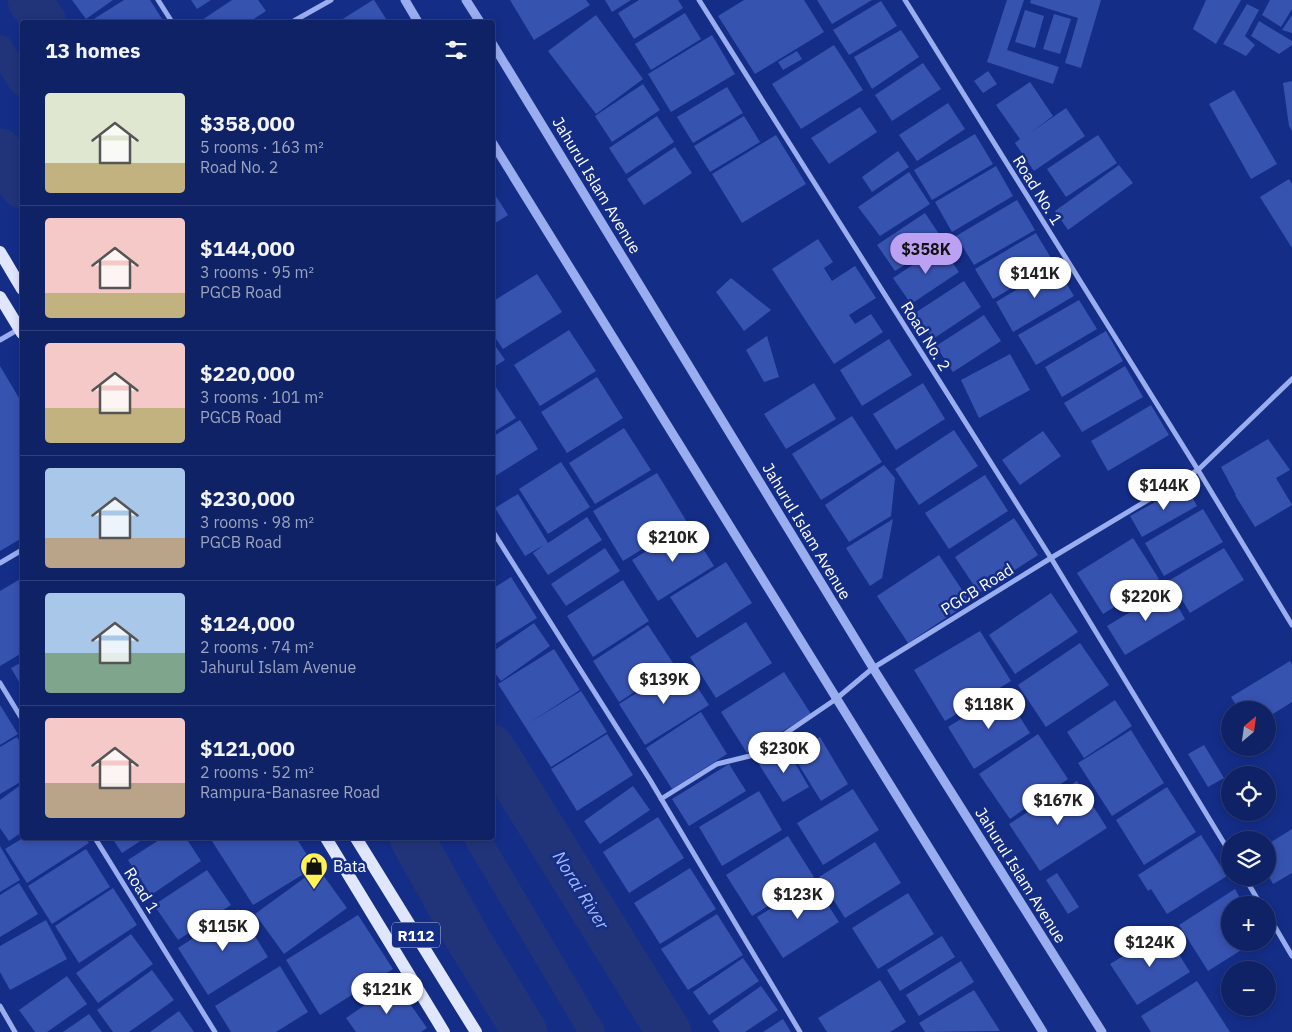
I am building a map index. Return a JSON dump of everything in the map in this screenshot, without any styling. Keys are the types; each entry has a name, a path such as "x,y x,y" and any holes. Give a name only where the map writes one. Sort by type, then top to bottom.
{"main road":[{"path":"0,252 20,286"},
{"path":"0,297 20,328"},
{"name":"R112","path":"327,840 440,1031"},
{"name":"R112","path":"357,840 476,1032"}],"street":[{"path":"158,0 171,20"},
{"path":"296,20 331,0"},
{"path":"405,0 417,20"},
{"path":"466,0 479,20"},
{"name":"Road No. 2","path":"699,0 1051,558 1221,838"},
{"name":"Road No. 1","path":"905,0 1198,470 1292,625"},
{"name":"Jahurul Islam Avenue","path":"495,48 873,668 1102,1032"},
{"path":"495,147 1043,1032"},
{"path":"0,340 20,330"},
{"name":"PGCB Road","path":"661,799 717,764 754,755 836,699 873,668 1198,470 1292,379"},
{"path":"495,535 661,799 800,1032"},
{"path":"0,563 20,551"},
{"path":"0,683 20,716"},
{"name":"Road 1","path":"96,840 215,1032"},
{"path":"1276,929 1292,956"},
{"path":"0,1006 15,1032"}],"building":[{"path":"72,0 113,0 86,19"},
{"path":"124,0 150,0 163,20 92,20"},
{"path":"191,0 211,0 197,9"},
{"path":"232,0 258,0 266,11 252,20 202,20"},
{"path":"373,0 387,20 341,20"},
{"path":"510,0 586,0 590,5 534,40"},
{"path":"605,0 631,0 612,12"},
{"path":"639,0 678,0 683,8 634,39 618,13"},
{"path":"744,0 804,0 824,32 755,74 718,16"},
{"path":"817,0 872,0 832,24"},
{"path":"1007,0 1024,0 1007,50 1059,67 1053,84 987,62"},
{"path":"1031,0 1101,0 1081,68 1065,63 1078,18 1030,3"},
{"path":"1206,0 1241,0 1216,44 1193,29"},
{"path":"1270,0 1292,0 1292,9 1281,27 1262,15"},
{"path":"881,1 897,26 849,55 833,30"},
{"path":"1247,4 1259,10 1245,36 1255,45 1246,56 1223,44"},
{"path":"1025,10 1044,16 1035,48 1015,42"},
{"path":"685,13 701,39 651,70 635,44"},
{"path":"1054,14 1071,19 1060,54 1043,49"},
{"path":"596,15 643,79 596,114 548,51"},
{"path":"1292,15 1292,33 1282,30"},
{"path":"1259,21 1292,41 1292,45 1279,54 1251,36"},
{"path":"901,30 919,57 872,89 854,57"},
{"path":"712,35 735,74 671,112 648,74"},
{"path":"834,45 863,90 801,129 772,84"},
{"path":"797,51 802,59 783,70 778,62"},
{"path":"923,63 941,89 892,121 875,95"},
{"path":"988,71 997,84 983,93 974,81"},
{"path":"1292,81 1292,131 1289,126 1283,83"},
{"path":"1030,82 1053,116 1030,133 1066,108 1085,136 1034,171 1015,143 1020,139 996,105"},
{"path":"643,84 660,110 612,142 595,116"},
{"path":"727,87 743,113 693,143 677,117"},
{"path":"1234,90 1277,164 1251,179 1209,104"},
{"path":"948,103 965,129 917,161 899,135"},
{"path":"860,107 877,132 829,164 811,138"},
{"path":"657,116 674,142 626,174 609,148"},
{"path":"744,116 760,142 710,172 694,146"},
{"path":"975,134 993,164 932,200 914,170"},
{"path":"776,135 806,184 742,223 712,174"},
{"path":"1098,135 1117,163 1066,197 1047,169"},
{"path":"675,147 692,173 644,205 627,179"},
{"path":"898,151 909,167 872,192 862,177"},
{"path":"1119,165 1133,183 1068,230 1055,211"},
{"path":"996,166 1013,196 952,232 935,202"},
{"path":"909,172 930,204 880,236 858,207"},
{"path":"1289,179 1292,184 1292,248 1260,197"},
{"path":"495,195 508,215 495,223"},
{"path":"1017,200 1035,230 974,265 956,236"},
{"path":"925,213 943,240 895,271 877,245"},
{"path":"1036,233 1054,263 993,299 975,269"},
{"path":"818,239 833,262 824,268 832,281 855,266 876,298 849,315 855,324 871,314 883,332 834,364 772,269"},
{"path":"941,246 959,272 911,304 893,278"},
{"path":"1056,266 1074,296 1013,332 996,302"},
{"path":"537,274 562,312 503,349 495,337 495,300"},
{"path":"731,278 771,310 744,331 716,292"},
{"path":"964,281 981,307 933,339 915,313"},
{"path":"1079,300 1097,329 1036,365 1018,335"},
{"path":"984,315 1001,341 953,372 936,346"},
{"path":"569,330 596,371 540,406 514,365"},
{"path":"1106,331 1123,361 1062,397 1045,367"},
{"path":"767,336 779,377 764,382 746,350"},
{"path":"889,339 912,375 862,406 840,370"},
{"path":"495,345 505,360 495,366"},
{"path":"1010,354 1030,390 979,418 961,380"},
{"path":"0,366 20,400 20,539 0,551"},
{"path":"1125,366 1143,397 1082,432 1064,403"},
{"path":"597,377 623,418 567,453 541,412"},
{"path":"814,383 836,419 786,449 764,414"},
{"path":"923,383 945,419 896,450 873,414"},
{"path":"495,386 516,418 495,431"},
{"path":"1151,405 1169,435 1108,471 1091,441"},
{"path":"852,416 882,462 821,500 792,454"},
{"path":"520,420 538,449 495,476 495,435"},
{"path":"624,428 651,470 595,504 569,463"},
{"path":"954,430 978,466 919,505 895,469"},
{"path":"1043,431 1061,456 1020,485 1002,460"},
{"path":"1268,439 1290,470 1276,478 1292,505 1255,527 1235,495 1221,467"},
{"path":"561,462 590,507 548,534 519,489"},
{"path":"884,465 895,478 891,516 849,542 825,505"},
{"path":"657,473 687,522 623,561 593,511"},
{"path":"985,475 1008,511 949,549 925,513"},
{"path":"1186,485 1197,506 1142,537 1130,516"},
{"path":"518,494 548,543 587,517 602,540 548,575 533,553 544,545 525,556 495,508"},
{"path":"1203,509 1223,542 1164,576 1145,543"},
{"path":"1014,518 1038,555 979,593 955,557"},
{"path":"893,519 882,578 870,586 846,548"},
{"path":"688,525 714,566 658,601 632,560"},
{"path":"1133,538 1159,579 1103,614 1077,573"},
{"path":"605,548 620,571 566,606 551,584"},
{"path":"1224,548 1244,580 1190,613 1170,580"},
{"path":"939,555 970,602 908,643 877,596"},
{"path":"726,562 752,603 697,638 670,597"},
{"path":"511,577 537,618 495,644 495,587"},
{"path":"20,579 20,654 0,666 0,591"},
{"path":"623,580 649,621 593,657 567,616"},
{"path":"1168,589 1185,619 1125,655 1107,626"},
{"path":"1051,593 1078,632 1015,674 989,635"},
{"path":"746,622 772,663 716,698 690,657"},
{"path":"534,623 550,646 501,681 495,673 495,650"},
{"path":"648,625 675,666 619,702 593,661"},
{"path":"980,631 1011,681 945,721 914,670"},
{"path":"1080,643 1109,685 1046,727 1018,685"},
{"path":"554,649 580,690 529,723 581,691 607,732 551,767 498,684"},
{"path":"1290,661 1292,665 1292,702 1276,712 1276,701 1233,701 1231,697"},
{"path":"20,663 20,684 11,668"},
{"path":"682,664 709,705 645,745 619,704"},
{"path":"784,672 811,714 747,753 721,712"},
{"path":"1004,692 1030,733 974,769 948,727"},
{"path":"1115,700 1132,726 1084,758 1067,732"},
{"path":"0,705 18,734 0,745"},
{"path":"701,712 727,754 672,789 646,748"},
{"path":"1131,730 1164,783 1112,816 1078,763"},
{"path":"607,734 633,775 577,811 551,769"},
{"path":"1038,734 1068,779 1010,819 979,774"},
{"path":"17,737 20,742 20,782 0,794 0,747"},
{"path":"820,737 848,784 821,801 792,754"},
{"path":"1204,745 1221,773 1221,780 1208,787 1188,754"},
{"path":"785,746 809,787 783,802 758,763"},
{"path":"729,764 746,791 689,826 672,799"},
{"path":"1077,781 1107,828 1040,871 1009,824"},
{"path":"20,785 20,833 9,841 0,828 0,800"},
{"path":"633,786 650,810 600,844 584,821"},
{"path":"1167,787 1196,832 1144,865 1116,820"},
{"path":"853,789 879,830 823,865 797,823"},
{"path":"759,791 782,830 722,866 699,827"},
{"path":"658,817 684,858 629,893 603,852"},
{"path":"1292,829 1292,873 1276,882 1276,839"},
{"path":"1201,835 1221,867 1221,880 1167,914 1151,889 1148,891 1138,875"},
{"path":"788,836 814,877 752,916 726,875"},
{"path":"20,840 87,840 89,843 27,883 5,849"},
{"path":"113,840 142,840 122,853"},
{"path":"159,840 187,840 201,861 151,895 128,860"},
{"path":"211,840 297,840 315,867 253,905"},
{"path":"875,842 901,883 845,918 819,877"},
{"path":"0,846 20,880 0,892"},
{"path":"86,849 110,887 52,924 28,886"},
{"path":"318,868 347,908 284,954 255,914"},
{"path":"690,868 716,909 660,944 634,903"},
{"path":"207,870 231,905 178,940 154,905"},
{"path":"1057,873 1079,907 1068,914 1046,880"},
{"path":"813,882 839,922 783,958 757,917"},
{"path":"19,883 38,914 0,937 0,895"},
{"path":"113,888 137,925 79,963 55,926"},
{"path":"1235,889 1239,896 1224,896"},
{"path":"908,893 934,934 878,969 852,928"},
{"path":"1221,898 1221,951 1240,951 1221,961 1208,971 1179,925"},
{"path":"238,909 268,957 208,995 178,948"},
{"path":"717,914 743,955 688,990 661,949"},
{"path":"358,915 393,969 320,1015 286,960"},
{"path":"46,920 67,959 10,990 0,972 0,946"},
{"path":"1164,931 1190,972 1137,1005 1110,964"},
{"path":"131,934 153,964 98,1003 76,973"},
{"path":"942,936 955,957 900,991 887,970"},
{"path":"743,958 759,981 709,1015 693,992"},
{"path":"961,961 974,982 919,1016 906,995"},
{"path":"280,966 308,1012 276,1032 231,1032 215,1006"},
{"path":"152,970 174,1000 129,1032 113,1032 97,1010"},
{"path":"67,976 87,1004 47,1032 35,1032 19,1010"},
{"path":"880,980 906,1022 890,1032 827,1032 818,1018"},
{"path":"1197,981 1230,1032 1151,1032 1141,1016"},
{"path":"396,984 427,1028 421,1032 356,1032 346,1018"},
{"path":"761,986 778,1010 745,1032 720,1032 712,1021"},
{"path":"974,990 1000,1031 925,1032 919,1023"},
{"path":"179,1011 194,1032 150,1032"},
{"path":"89,1014 102,1032 63,1032"},
{"path":"783,1019 791,1032 763,1032"}],"waterway":[{"name":"Norai River","path":"30,0 43,20"},
{"name":"Norai River","path":"0,48 20,80"},
{"name":"Norai River","path":"0,151 20,183"},
{"name":"Norai River","path":"495,752 669,1032"},
{"name":"Norai River","path":"413,840 468,939 525,1032"},
{"name":"Norai River","path":"478,840 592,1032"}],"place":[{"name":"Bata","path":"314,890"}]}
